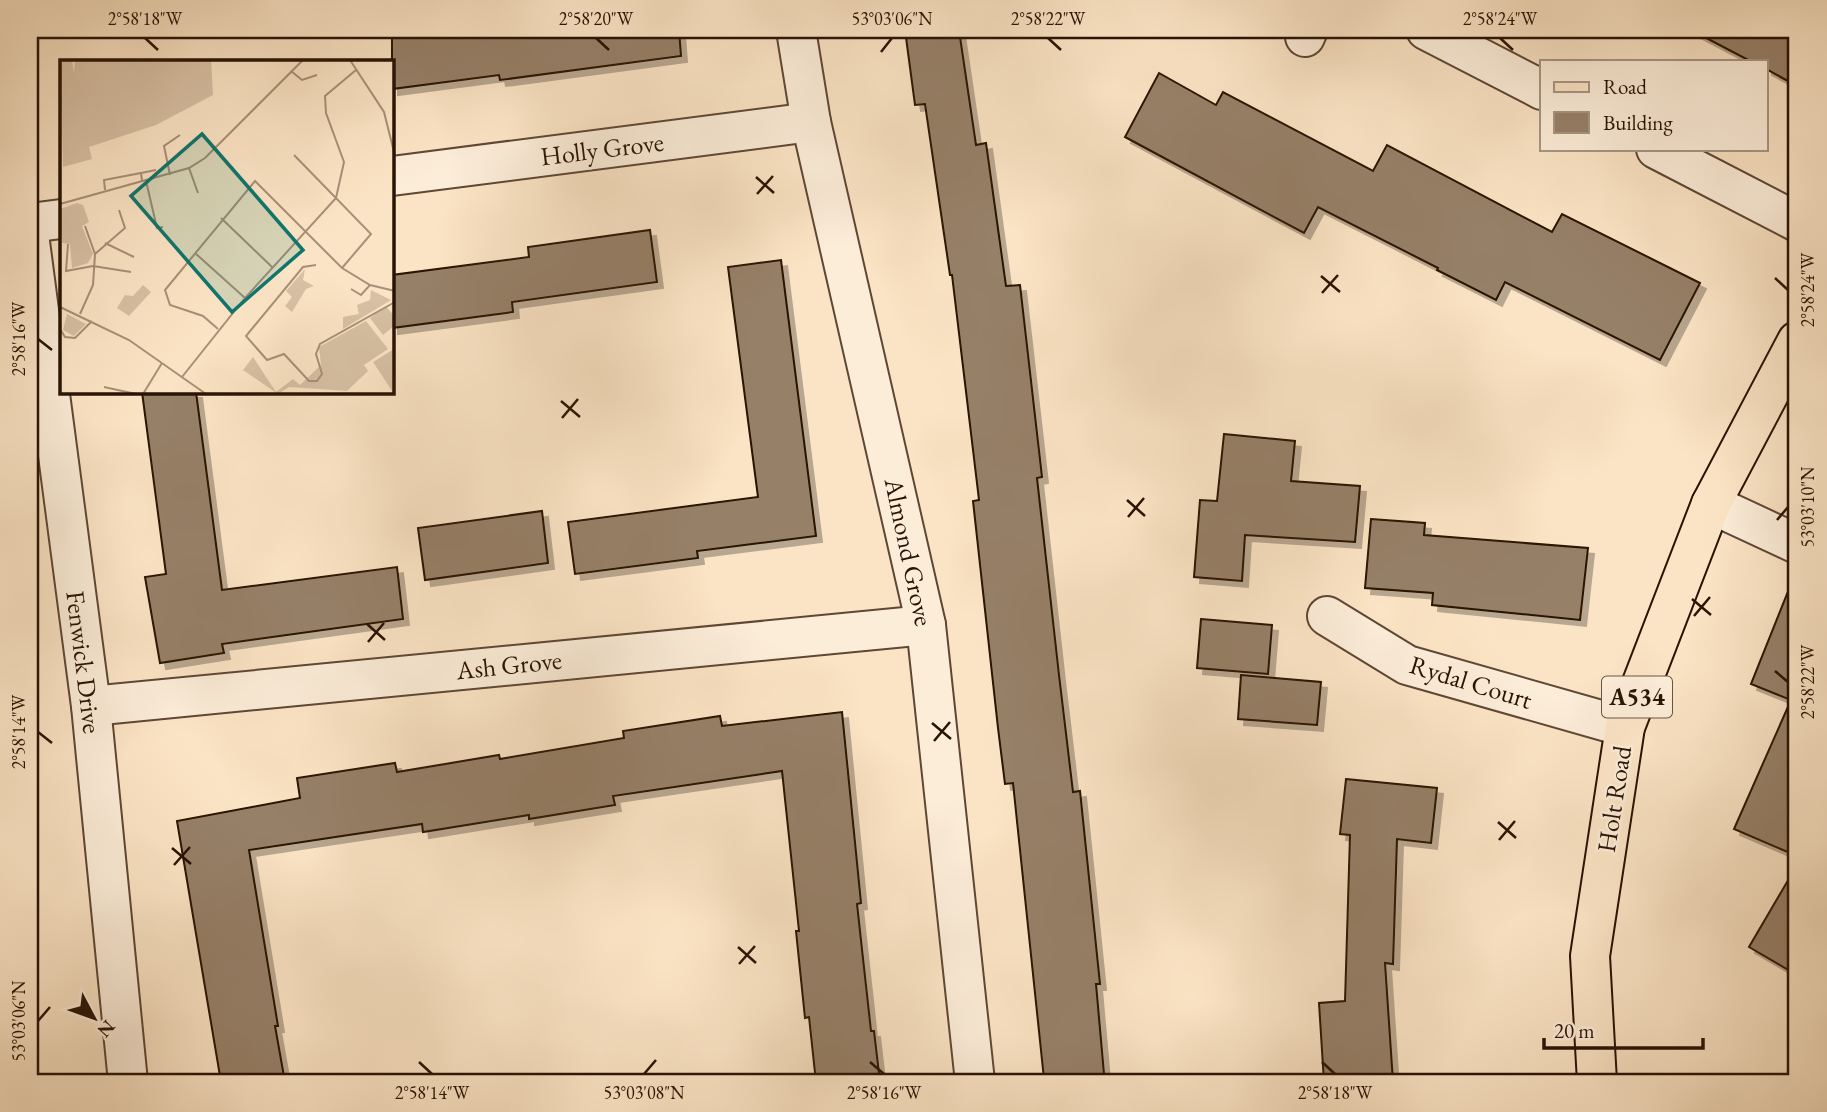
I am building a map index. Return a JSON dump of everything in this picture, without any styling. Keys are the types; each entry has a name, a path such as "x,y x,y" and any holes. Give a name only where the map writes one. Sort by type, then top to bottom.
{"main road":[{"name":"Holt Road","path":"1597,1082 1590,956 1625,727 1711,504 1797,341"}],"street":[{"name":"Almond Grove","path":"796,30 811,122 926,625 975,1082"},
{"path":"1426,30 1540,89"},
{"name":"Holly Grove","path":"394,176 811,122"},
{"path":"1658,150 1797,222"},
{"path":"30,223 60,219"},
{"name":"Fenwick Drive","path":"30,243 91,706 128,1082"},
{"path":"1711,504 1797,544"},
{"name":"Rydal Court","path":"1326,616 1408,665 1625,727"},
{"name":"Ash Grove","path":"91,706 926,625"}],"building":[{"path":"440,30 679,30 681,56 500,80 499,75 394,89 392,36"},
{"path":"905,30 959,30 976,145 986,143 1006,286 1020,285 1042,477 1037,478 1059,675 1073,792 1080,791 1100,984 1096,984 1104,1074 1044,1079 1013,783 1005,784 998,728 973,501 979,500 952,275 925,104 915,105"},
{"path":"1691,30 1797,30 1797,86 1768,70 1768,60 1748,60"},
{"path":"1159,73 1216,105 1223,92 1373,171 1387,145 1552,232 1562,214 1700,283 1660,360 1505,282 1496,300 1318,207 1304,233 1125,137"},
{"path":"650,230 657,282 512,302 513,312 394,328 394,275 529,257 528,247"},
{"path":"781,260 816,536 697,551 698,558 575,574 568,522 758,497 728,267"},
{"path":"142,394 196,394 222,590 397,567 403,619 222,644 224,653 160,663 145,577 166,574"},
{"path":"1224,434 1295,441 1291,481 1360,486 1355,542 1245,535 1242,581 1194,577 1200,500 1217,501"},
{"path":"542,511 548,563 425,580 418,528"},
{"path":"1371,519 1425,523 1424,535 1588,548 1580,620 1432,605 1433,593 1365,588"},
{"path":"1795,574 1797,856 1734,829 1791,700 1751,684"},
{"path":"1201,619 1272,625 1268,674 1197,668"},
{"path":"1241,675 1321,682 1317,725 1238,719"},
{"path":"842,712 861,903 857,904 871,1031 874,1031 880,1082 816,1082 809,1017 805,1018 782,771 613,796 615,805 529,819 529,815 423,832 422,824 249,850 285,1082 221,1082 177,821 300,798 297,778 395,763 397,772 499,755 500,759 624,738 623,731 720,716 722,726"},
{"path":"1346,779 1437,788 1431,843 1397,839 1393,964 1385,963 1393,1082 1324,1082 1319,1003 1345,1001 1350,835 1340,834"},
{"path":"1797,865 1797,975 1749,947"}]}
